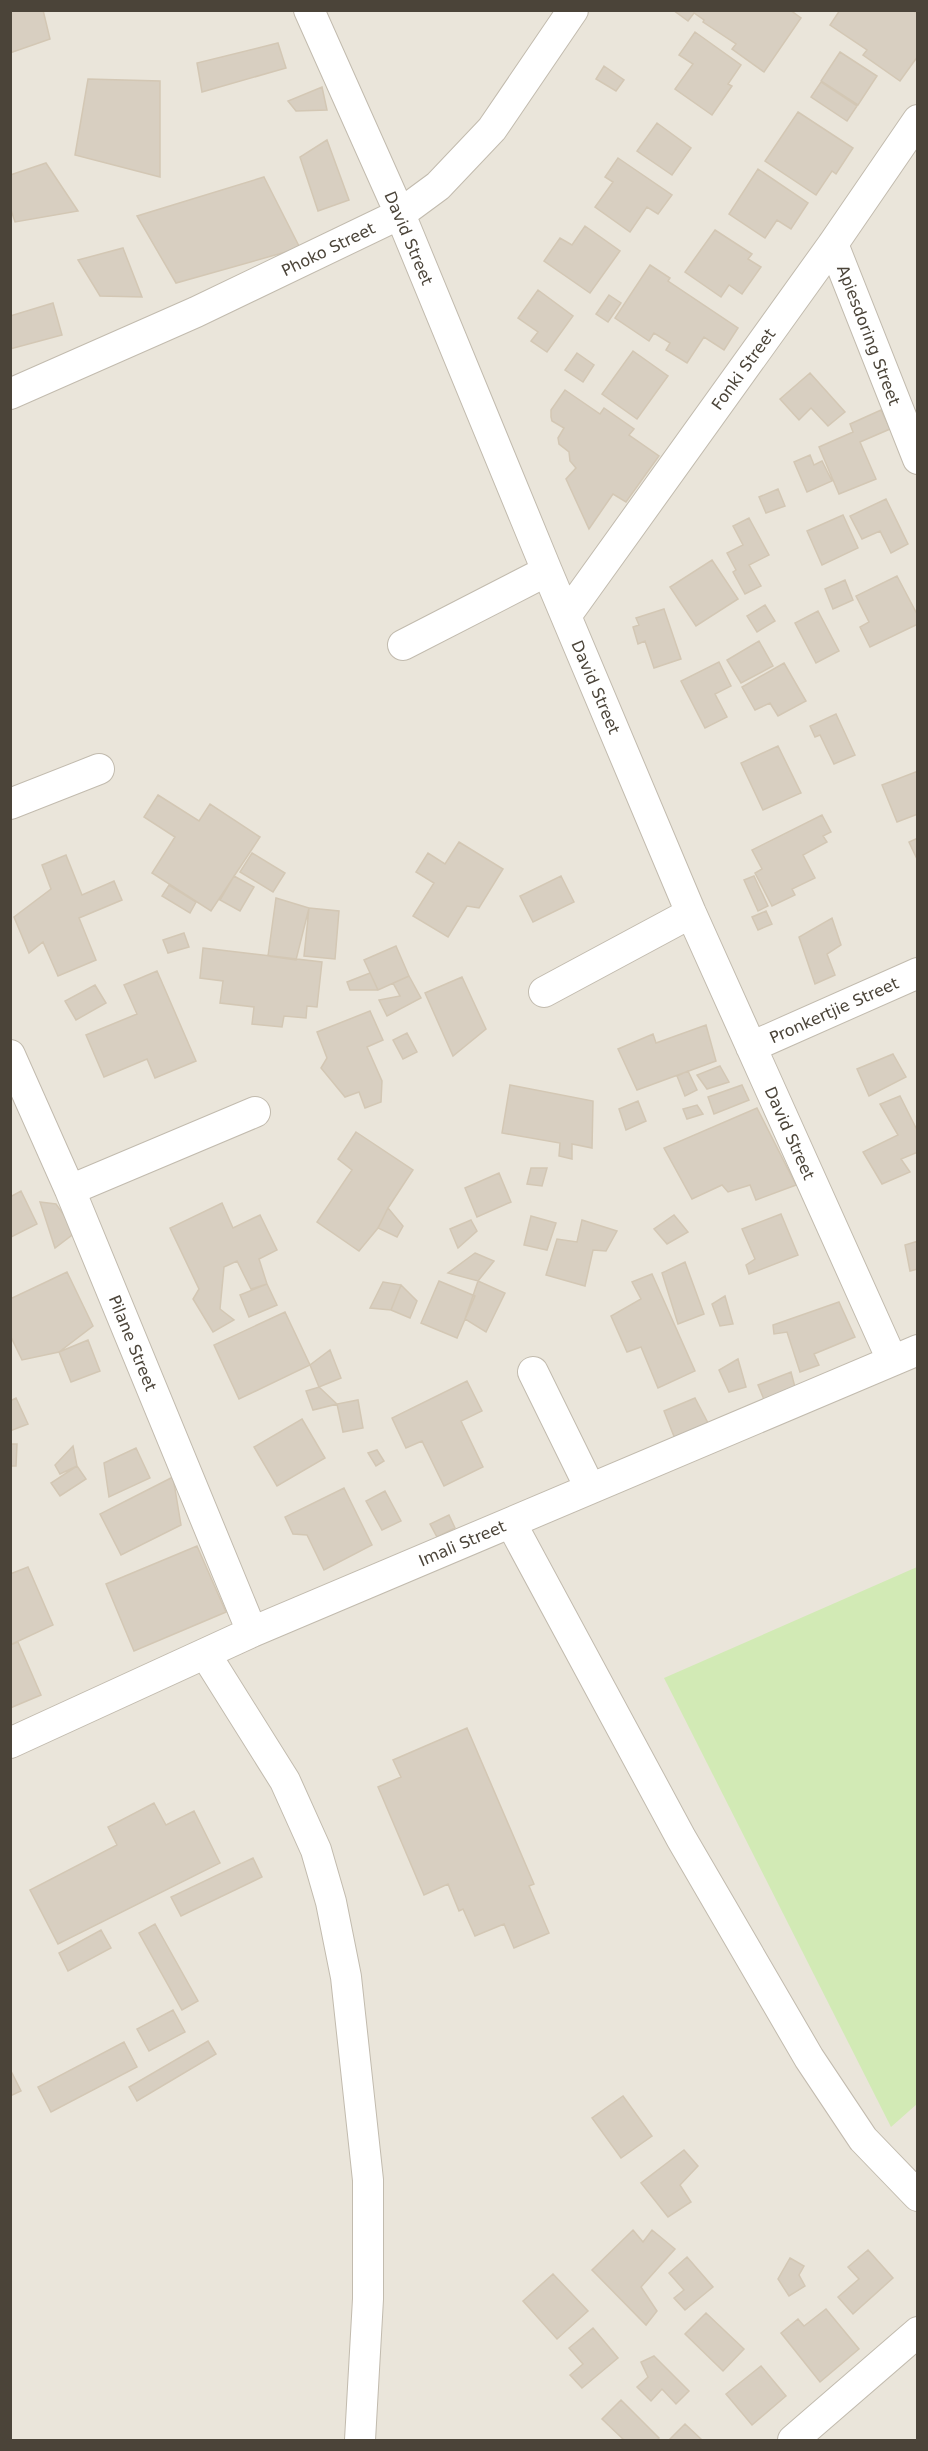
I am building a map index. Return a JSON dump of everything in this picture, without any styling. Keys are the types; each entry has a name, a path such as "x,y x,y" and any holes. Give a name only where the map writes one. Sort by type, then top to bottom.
{"street":[{"name":"David Street","path":"309,10 400,214 691,913 751,1047 905,1355"},
{"name":"Phoko Street","path":"10,394 196,312 400,214 438,186 492,129 573,10"},
{"name":"Fonki Street","path":"566,616 833,244 918,120"},
{"name":"Apiesdoring Street","path":"833,244 918,459"},
{"path":"403,645 547,571"},
{"path":"10,804 99,769"},
{"path":"544,992 691,913"},
{"name":"Pronkertjie Street","path":"751,1047 918,973"},
{"name":"Pilane Street","path":"10,1055 70,1190 252,1632"},
{"path":"70,1190 255,1112"},
{"name":"Imali Street","path":"10,1743 252,1632 905,1355"},
{"path":"534,1372 590,1488"},
{"path":"511,1522 681,1838 809,2058 863,2139 918,2196"},
{"path":"206,1654 285,1781 312,1840 331,1902 346,1977 368,2180 368,2299 360,2440"},
{"path":"793,2440 918,2332"}],"shaded area":[{"path":"11,11 917,11 917,2440 11,2440"}],"green space":[{"path":"917,1567 917,2104 891,2127 664,1678"}],"building":[{"path":"10,10 43,10 50,39 10,53"},
{"path":"673,10 790,10 801,18 764,72 732,49 736,44 703,22 704,20 694,13 688,21"},
{"path":"840,10 912,10 918,14 918,56 900,81 863,55 867,50 830,25"},
{"path":"695,32 741,65 728,84 732,86 712,115 675,89 693,64 679,55"},
{"path":"278,43 286,68 202,92 197,63"},
{"path":"840,52 877,76 858,105 821,81"},
{"path":"604,66 624,80 616,91 596,79"},
{"path":"88,79 160,81 160,177 75,155"},
{"path":"821,82 857,106 847,121 811,97"},
{"path":"322,87 327,110 296,111 288,101"},
{"path":"798,112 853,148 836,174 832,171 816,195 765,161"},
{"path":"657,123 691,148 672,175 637,151"},
{"path":"327,140 349,200 318,211 300,157"},
{"path":"618,158 672,195 658,214 647,207 630,232 595,207 613,182 605,177"},
{"path":"46,163 78,211 15,222 10,207 10,175"},
{"path":"758,169 808,203 791,229 777,220 765,238 729,214"},
{"path":"264,177 300,248 176,283 137,216"},
{"path":"585,226 620,251 590,293 544,261 560,238 572,245"},
{"path":"715,230 752,254 748,259 761,267 742,294 729,285 721,297 685,272"},
{"path":"123,248 142,297 100,296 78,260"},
{"path":"650,265 670,278 668,281 738,328 724,350 704,337 687,363 666,350 670,343 654,333 649,341 615,318"},
{"path":"538,290 573,316 547,352 531,341 538,332 518,318"},
{"path":"609,295 621,303 608,322 596,314"},
{"path":"53,303 62,335 10,349 10,316"},
{"path":"633,351 668,376 637,419 602,394"},
{"path":"577,353 594,365 583,382 565,370"},
{"path":"810,373 845,412 828,426 811,408 799,420 780,399"},
{"path":"565,390 600,414 604,408 634,429 629,435 659,456 626,502 613,494 589,529 566,479 576,468 570,461 569,452 559,444 558,438 564,428 552,421 551,417 551,410"},
{"path":"881,410 890,429 860,442 876,479 839,494 819,447 853,432 850,424"},
{"path":"810,455 814,465 822,461 832,481 807,492 794,462"},
{"path":"778,489 785,506 766,513 759,497"},
{"path":"886,499 908,544 891,553 880,531 862,539 850,516"},
{"path":"843,515 858,548 822,565 807,531"},
{"path":"749,518 769,555 749,565 761,586 745,594 733,572 736,570 727,553 743,545 733,526"},
{"path":"712,560 738,599 696,626 670,587"},
{"path":"897,576 918,616 918,624 870,647 860,627 869,622 856,596"},
{"path":"845,580 853,600 833,609 825,589"},
{"path":"765,605 775,621 757,632 747,616"},
{"path":"664,609 681,659 654,668 645,641 638,644 633,627 639,625 636,618"},
{"path":"818,611 839,651 816,663 795,623"},
{"path":"759,641 773,666 741,683 727,660"},
{"path":"719,662 731,686 715,694 727,717 705,728 681,681"},
{"path":"784,663 806,701 778,716 770,703 755,710 742,687"},
{"path":"836,714 855,755 834,764 820,735 815,737 810,726"},
{"path":"778,746 801,793 763,810 741,763"},
{"path":"918,771 918,814 897,822 882,785"},
{"path":"158,795 199,821 210,804 260,837 211,911 152,873 175,837 144,817"},
{"path":"822,815 831,832 823,836 827,842 803,855 815,878 792,889 795,895 772,906 755,873 762,869 752,850"},
{"path":"918,838 918,859 917,859 909,842"},
{"path":"459,842 503,869 479,908 467,906 448,937 413,916 434,883 416,872 428,853 445,864"},
{"path":"252,853 285,873 273,892 240,872"},
{"path":"66,855 82,895 114,881 122,900 79,918 96,960 58,976 43,942 29,953 14,917 51,889 42,865"},
{"path":"234,876 254,887 240,911 220,900"},
{"path":"561,876 574,902 533,922 520,896"},
{"path":"754,876 768,906 758,911 744,880"},
{"path":"169,885 196,902 190,913 162,896"},
{"path":"276,898 309,908 296,960 268,956"},
{"path":"309,908 339,911 335,959 304,956"},
{"path":"766,911 772,924 758,930 752,917"},
{"path":"832,918 841,945 827,954 835,975 815,984 799,937"},
{"path":"184,933 189,947 168,953 163,940"},
{"path":"396,946 409,976 378,990 364,960"},
{"path":"203,948 322,962 317,1007 307,1006 306,1018 284,1016 282,1027 252,1024 254,1007 220,1003 223,981 200,978"},
{"path":"157,971 196,1061 155,1078 147,1059 104,1077 86,1035 137,1014 124,985"},
{"path":"370,973 378,990 350,990 347,982"},
{"path":"409,976 421,998 387,1016 379,1000 400,996 393,983"},
{"path":"462,977 486,1029 453,1056 425,993"},
{"path":"95,985 106,1003 76,1020 65,1001"},
{"path":"370,1011 383,1040 367,1047 382,1081 381,1102 365,1108 359,1092 345,1097 321,1068 327,1058 317,1032"},
{"path":"706,1025 716,1061 637,1090 618,1049 653,1034 656,1043"},
{"path":"407,1033 417,1052 403,1059 393,1040"},
{"path":"893,1054 906,1077 869,1096 857,1069"},
{"path":"720,1066 729,1082 707,1089 697,1075"},
{"path":"688,1071 697,1090 685,1096 677,1076"},
{"path":"510,1085 593,1101 592,1148 572,1144 572,1159 559,1156 560,1143 502,1133"},
{"path":"742,1085 749,1100 714,1114 708,1097"},
{"path":"900,1096 918,1132 918,1152 901,1159 910,1172 882,1184 863,1152 898,1135 880,1104"},
{"path":"638,1101 646,1121 626,1130 619,1109"},
{"path":"697,1105 703,1114 687,1119 683,1109"},
{"path":"757,1108 796,1185 756,1200 750,1185 728,1192 722,1185 692,1199 664,1148"},
{"path":"356,1132 413,1170 378,1228 359,1251 317,1222 352,1170 338,1159"},
{"path":"531,1168 547,1168 542,1186 527,1184"},
{"path":"499,1173 511,1202 477,1217 465,1188"},
{"path":"21,1191 37,1224 11,1237 10,1197"},
{"path":"40,1202 56,1204 76,1232 55,1248"},
{"path":"222,1203 233,1228 260,1215 277,1250 259,1259 267,1284 251,1289 237,1261 224,1267 220,1309 234,1320 213,1332 193,1299 199,1289 170,1228"},
{"path":"388,1208 403,1226 397,1237 378,1228"},
{"path":"781,1214 798,1255 749,1274 746,1265 755,1259 742,1229"},
{"path":"674,1215 688,1232 667,1244 654,1229"},
{"path":"531,1216 556,1223 547,1250 524,1245"},
{"path":"471,1220 477,1231 458,1248 450,1229"},
{"path":"582,1220 617,1231 606,1251 593,1250 585,1286 546,1275 557,1239 577,1242"},
{"path":"918,1241 918,1269 910,1271 905,1245"},
{"path":"475,1253 494,1261 478,1281 448,1273"},
{"path":"685,1262 704,1314 678,1324 662,1273"},
{"path":"67,1272 93,1326 59,1352 22,1360 10,1335 10,1299"},
{"path":"652,1274 695,1371 658,1388 641,1347 627,1352 611,1316 641,1299 632,1282"},
{"path":"439,1281 475,1296 457,1338 421,1323"},
{"path":"478,1281 505,1293 486,1332 465,1319"},
{"path":"383,1282 401,1285 391,1310 370,1308"},
{"path":"267,1284 277,1305 249,1317 240,1295"},
{"path":"401,1285 417,1301 410,1318 391,1310"},
{"path":"725,1296 733,1324 720,1326 712,1304"},
{"path":"839,1302 855,1337 814,1354 819,1365 800,1372 787,1332 774,1334 773,1325"},
{"path":"285,1312 310,1365 239,1399 214,1345"},
{"path":"88,1340 100,1371 71,1382 59,1352"},
{"path":"330,1350 341,1378 319,1387 310,1365"},
{"path":"738,1359 746,1387 729,1392 719,1370"},
{"path":"791,1372 796,1391 765,1402 758,1385"},
{"path":"467,1381 482,1411 461,1421 483,1467 444,1486 422,1441 406,1448 392,1418"},
{"path":"319,1387 337,1404 313,1410 306,1391"},
{"path":"16,1398 28,1424 10,1431 10,1401"},
{"path":"695,1398 708,1423 675,1439 664,1411"},
{"path":"358,1400 363,1428 343,1432 337,1404"},
{"path":"302,1419 325,1458 277,1486 254,1447"},
{"path":"10,1444 17,1444 16,1466 10,1466"},
{"path":"73,1446 77,1466 60,1474 55,1465"},
{"path":"136,1448 150,1478 109,1497 104,1463"},
{"path":"377,1450 384,1461 376,1466 368,1453"},
{"path":"77,1466 86,1479 60,1496 51,1483"},
{"path":"173,1477 181,1525 121,1555 100,1514"},
{"path":"344,1488 372,1545 324,1570 307,1535 293,1534 285,1517"},
{"path":"385,1491 401,1521 382,1530 366,1501"},
{"path":"449,1515 455,1528 437,1537 430,1524"},
{"path":"197,1546 226,1612 134,1651 106,1584"},
{"path":"28,1567 53,1625 10,1645 10,1574"},
{"path":"18,1642 41,1695 10,1708 10,1645"},
{"path":"467,1728 534,1884 529,1886 549,1933 514,1948 504,1924 475,1936 463,1909 459,1911 448,1884 424,1895 378,1787 401,1777 393,1760"},
{"path":"154,1803 166,1825 194,1811 220,1863 58,1944 30,1890 117,1845 108,1827"},
{"path":"253,1858 262,1877 181,1916 171,1897"},
{"path":"155,1924 198,2001 182,2010 139,1933"},
{"path":"101,1930 111,1948 68,1971 59,1953"},
{"path":"173,2010 185,2032 149,2051 137,2029"},
{"path":"208,2041 216,2054 137,2101 129,2087"},
{"path":"124,2042 137,2067 51,2112 38,2087"},
{"path":"10,2069 21,2091 10,2096"},
{"path":"623,2096 652,2136 621,2158 592,2118"},
{"path":"684,2150 698,2166 680,2185 691,2202 668,2217 641,2183"},
{"path":"633,2230 643,2242 652,2230 675,2249 641,2287 657,2311 646,2325 592,2270"},
{"path":"868,2250 893,2278 853,2314 838,2297 859,2279 848,2267"},
{"path":"687,2257 713,2287 685,2310 674,2298 684,2290 669,2273"},
{"path":"790,2258 804,2266 799,2275 805,2286 789,2296 778,2279"},
{"path":"553,2274 588,2311 557,2339 523,2301"},
{"path":"826,2309 859,2349 820,2382 781,2333 798,2319 804,2326"},
{"path":"706,2313 744,2349 723,2371 685,2334"},
{"path":"593,2328 618,2358 582,2388 570,2375 583,2364 569,2348"},
{"path":"654,2356 689,2391 676,2404 662,2389 651,2401 637,2387 648,2377 641,2362"},
{"path":"761,2366 786,2396 752,2425 726,2394"},
{"path":"621,2400 659,2438 657,2440 624,2440 602,2419"},
{"path":"685,2424 702,2440 669,2440"}]}
